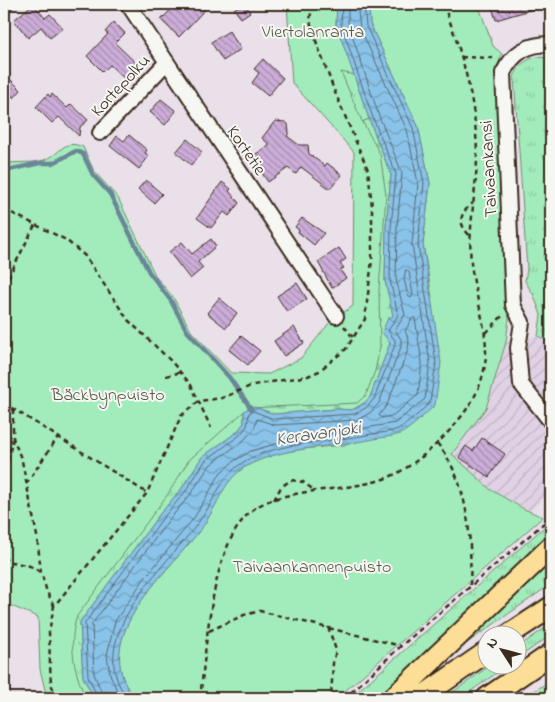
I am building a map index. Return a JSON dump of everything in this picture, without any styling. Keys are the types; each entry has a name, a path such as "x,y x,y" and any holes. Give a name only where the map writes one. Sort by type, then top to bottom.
{"highway":[{"path":"393,698 551,547"},
{"path":"525,624 551,607"},
{"path":"488,698 551,654"},
{"path":"420,698 478,658"}],"street":[{"name":"Kortetie","path":"128,4 336,316"},
{"path":"509,61 522,49 531,45 551,44"},
{"name":"Taivaankansi","path":"509,61 503,73 513,305 522,322 518,348 521,384 551,422"},
{"name":"Kortepolku","path":"100,133 166,62"}],"path":[{"path":"57,698 52,684 50,664 49,632 54,606 147,493 182,416 199,401 222,398 253,386 308,376 331,363 346,349 365,319 370,293 372,206 368,170 334,90 316,41 310,21 312,4"},
{"path":"200,698 216,584 229,542 249,513 258,505 274,500 315,491 380,481 393,476 423,456 437,443 476,394 485,367 486,333 478,305 469,235 474,203 477,158 475,119 461,57 443,4"},
{"path":"461,57 494,57 509,61"},
{"path":"469,235 461,224 460,219 462,213 474,203"},
{"path":"4,209 66,240 85,256 128,320 181,372 199,401 211,428"},
{"path":"4,286 35,224"},
{"path":"486,333 513,305"},
{"path":"166,376 181,372"},
{"path":"4,403 147,493"},
{"path":"4,478 13,438 13,409"},
{"path":"26,484 58,437"},
{"path":"13,438 22,461 37,536 41,572 47,592 54,606"},
{"path":"437,443 455,468 462,491 472,548 470,588"},
{"path":"274,500 281,487 291,480 303,482 315,491"},
{"path":"345,698 551,517"},
{"path":"4,556 7,560 30,566 41,572"},
{"path":"209,631 244,615 260,611 402,646"},
{"path":"328,627 336,650 333,663 331,698"}],"shaded area":[{"path":"538,336 551,342 551,490 530,511 491,490 452,454 486,408 506,342"}],"green space":[{"name":"Bäckbynpuisto","path":"287,4 337,4 336,24 355,75 341,72 361,119 380,154 386,195 379,290 380,347 375,371 366,395 357,403 248,408 189,460 168,494 77,616 73,636 74,658 78,679 86,698 47,698 40,669 38,617 4,603 4,164 44,160 70,145 83,147 94,171 118,198 156,277 173,297 191,331 231,373 269,374 301,358 330,322 353,306 354,152 292,83"},
{"name":"Taivaankannenpuisto","path":"369,4 478,4 493,46 502,54 497,67 497,83 505,288 509,319 506,342 486,408 452,454 491,490 524,509 543,517 337,698 134,698 122,674 120,651 126,628 138,605 204,524 228,482 239,471 263,458 290,451 345,445 432,297 423,244 430,183 418,126 370,24"},
{"path":"345,48 369,119 356,125 337,87"},
{"path":"537,57 551,58 551,342 538,336 541,315 534,296 525,281 527,269 514,77 522,64"},
{"path":"369,119 391,175 386,226 385,281 394,316 390,343 370,397 352,410 337,409 274,414 252,406 355,352 356,125"},
{"path":"244,411 244,423 237,432 202,457 182,488 159,515 80,622 83,677 94,698 62,698 52,654 161,479"},
{"path":"551,521 551,537 399,681 378,698 350,698"},
{"path":"551,557 551,584 494,624 482,624"},
{"path":"551,624 551,635 528,651 528,640"},
{"path":"478,628 478,635 467,643 470,636"},
{"path":"478,674 495,674 461,698 445,698"},
{"path":"551,680 551,698 524,698"}],"water":[{"name":"Keravanjoki","path":"337,4 369,4 370,24 418,126 430,183 423,244 441,363 435,405 414,425 400,434 283,453 255,462 236,474 224,489 204,525 154,584 138,606 126,628 120,651 122,674 134,698 94,698 83,677 80,622 159,515 182,488 202,457 237,432 244,423 244,411 252,406 274,414 337,409 352,410 364,403 370,397 390,343 382,332 388,318 393,316 385,281 386,226 391,175 369,119 336,24"}],"building":[{"path":"33,4 45,18 50,14 63,28 50,38 41,27 28,38 14,20"},
{"path":"176,4 210,4 179,37 161,20"},
{"path":"245,4 250,12 241,18 234,9"},
{"path":"491,4 539,4 540,7 496,20"},
{"path":"114,22 125,33 115,43 139,66 126,80 110,65 103,72 87,56 108,34 105,32"},
{"path":"229,31 241,49 223,61 211,42"},
{"path":"263,59 283,78 268,96 252,83 259,73 254,69"},
{"path":"4,73 21,90 14,98 10,94 4,100"},
{"path":"48,94 50,97 52,94 67,108 71,104 88,120 80,127 79,136 59,117 52,123 36,107"},
{"path":"161,99 176,111 165,125 150,112"},
{"path":"275,121 288,124 289,133 287,136 299,145 308,145 309,154 325,166 327,163 342,175 330,189 301,167 296,174 288,168 268,182 251,157 270,145 262,138"},
{"path":"129,135 147,150 145,153 149,156 139,169 110,146 117,136 124,141"},
{"path":"187,139 202,152 191,165 176,152"},
{"path":"146,180 162,194 154,203 138,189"},
{"path":"222,182 231,189 229,191 239,203 229,216 224,212 211,228 197,218"},
{"path":"302,218 324,233 314,245 298,232 299,230 295,227"},
{"path":"211,239 216,246 198,262 203,268 190,279 169,252 182,242 192,254"},
{"path":"339,248 346,259 340,263 344,268 340,270 346,278 332,288 318,262"},
{"path":"297,283 307,299 287,312 277,296"},
{"path":"219,298 237,313 226,328 207,313"},
{"path":"294,327 304,343 284,356 274,341"},
{"path":"241,336 260,351 248,365 229,350"},
{"path":"482,438 505,454 489,477 459,457 466,446 473,451"}],"waterway":[{"path":"4,171 40,163 53,163 76,151 83,154 93,175 110,194 149,272 171,301 187,331 229,377 252,410"}],"park label":[{"name":"Viertolanranta","path":"313,31"}]}
